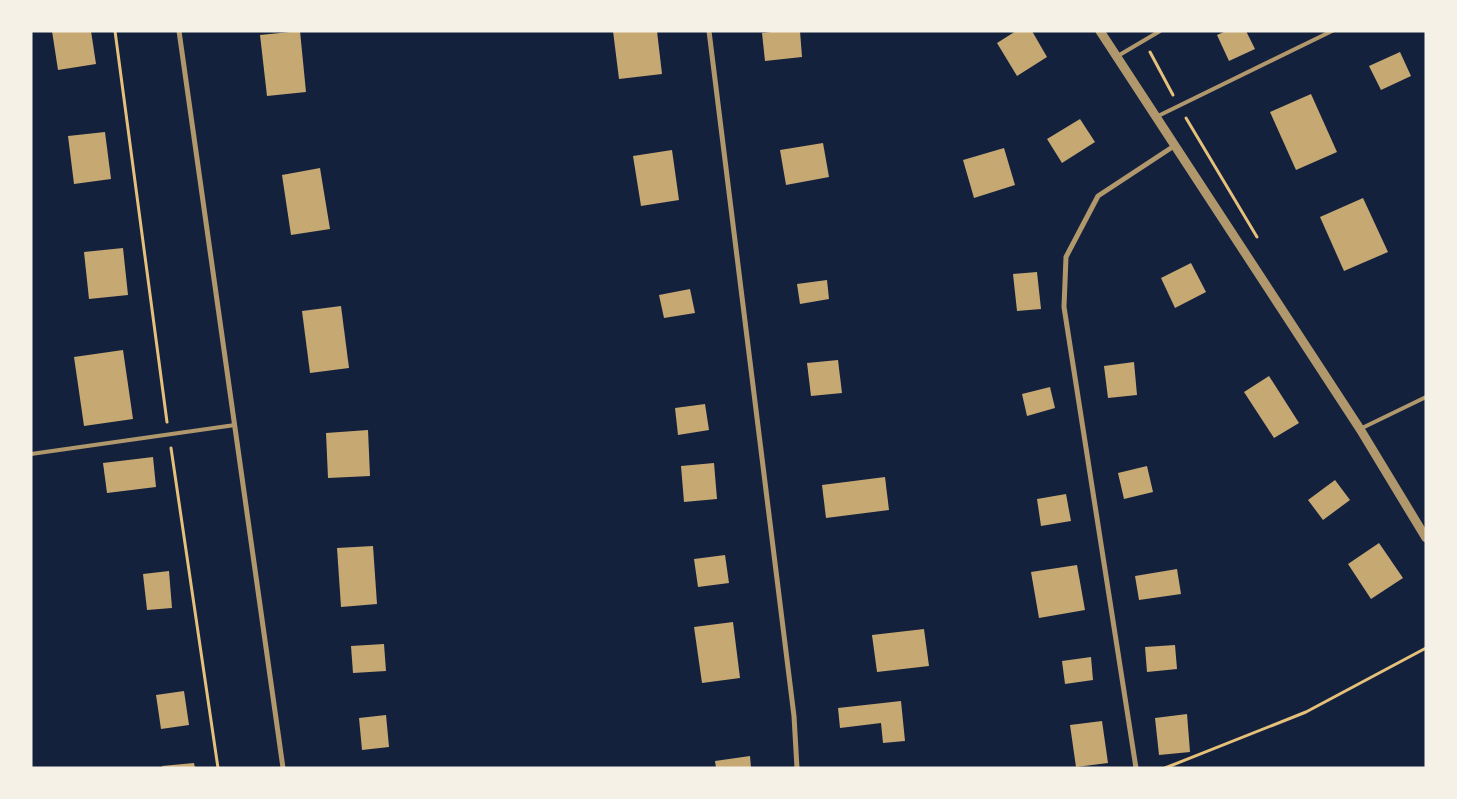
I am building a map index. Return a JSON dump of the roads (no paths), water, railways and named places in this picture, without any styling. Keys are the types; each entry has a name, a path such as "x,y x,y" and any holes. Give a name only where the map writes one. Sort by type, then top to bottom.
{"street":[{"path":"179,31 283,768"},
{"path":"709,31 792,696 798,768"},
{"path":"1100,31 1360,429 1426,538"},
{"path":"1136,768 1064,307 1066,256 1098,196 1174,146"}],"lane":[{"path":"1116,57 1160,31"},
{"path":"1156,118 1332,31"},
{"path":"1360,429 1426,397"},
{"path":"31,454 234,425"}]}
